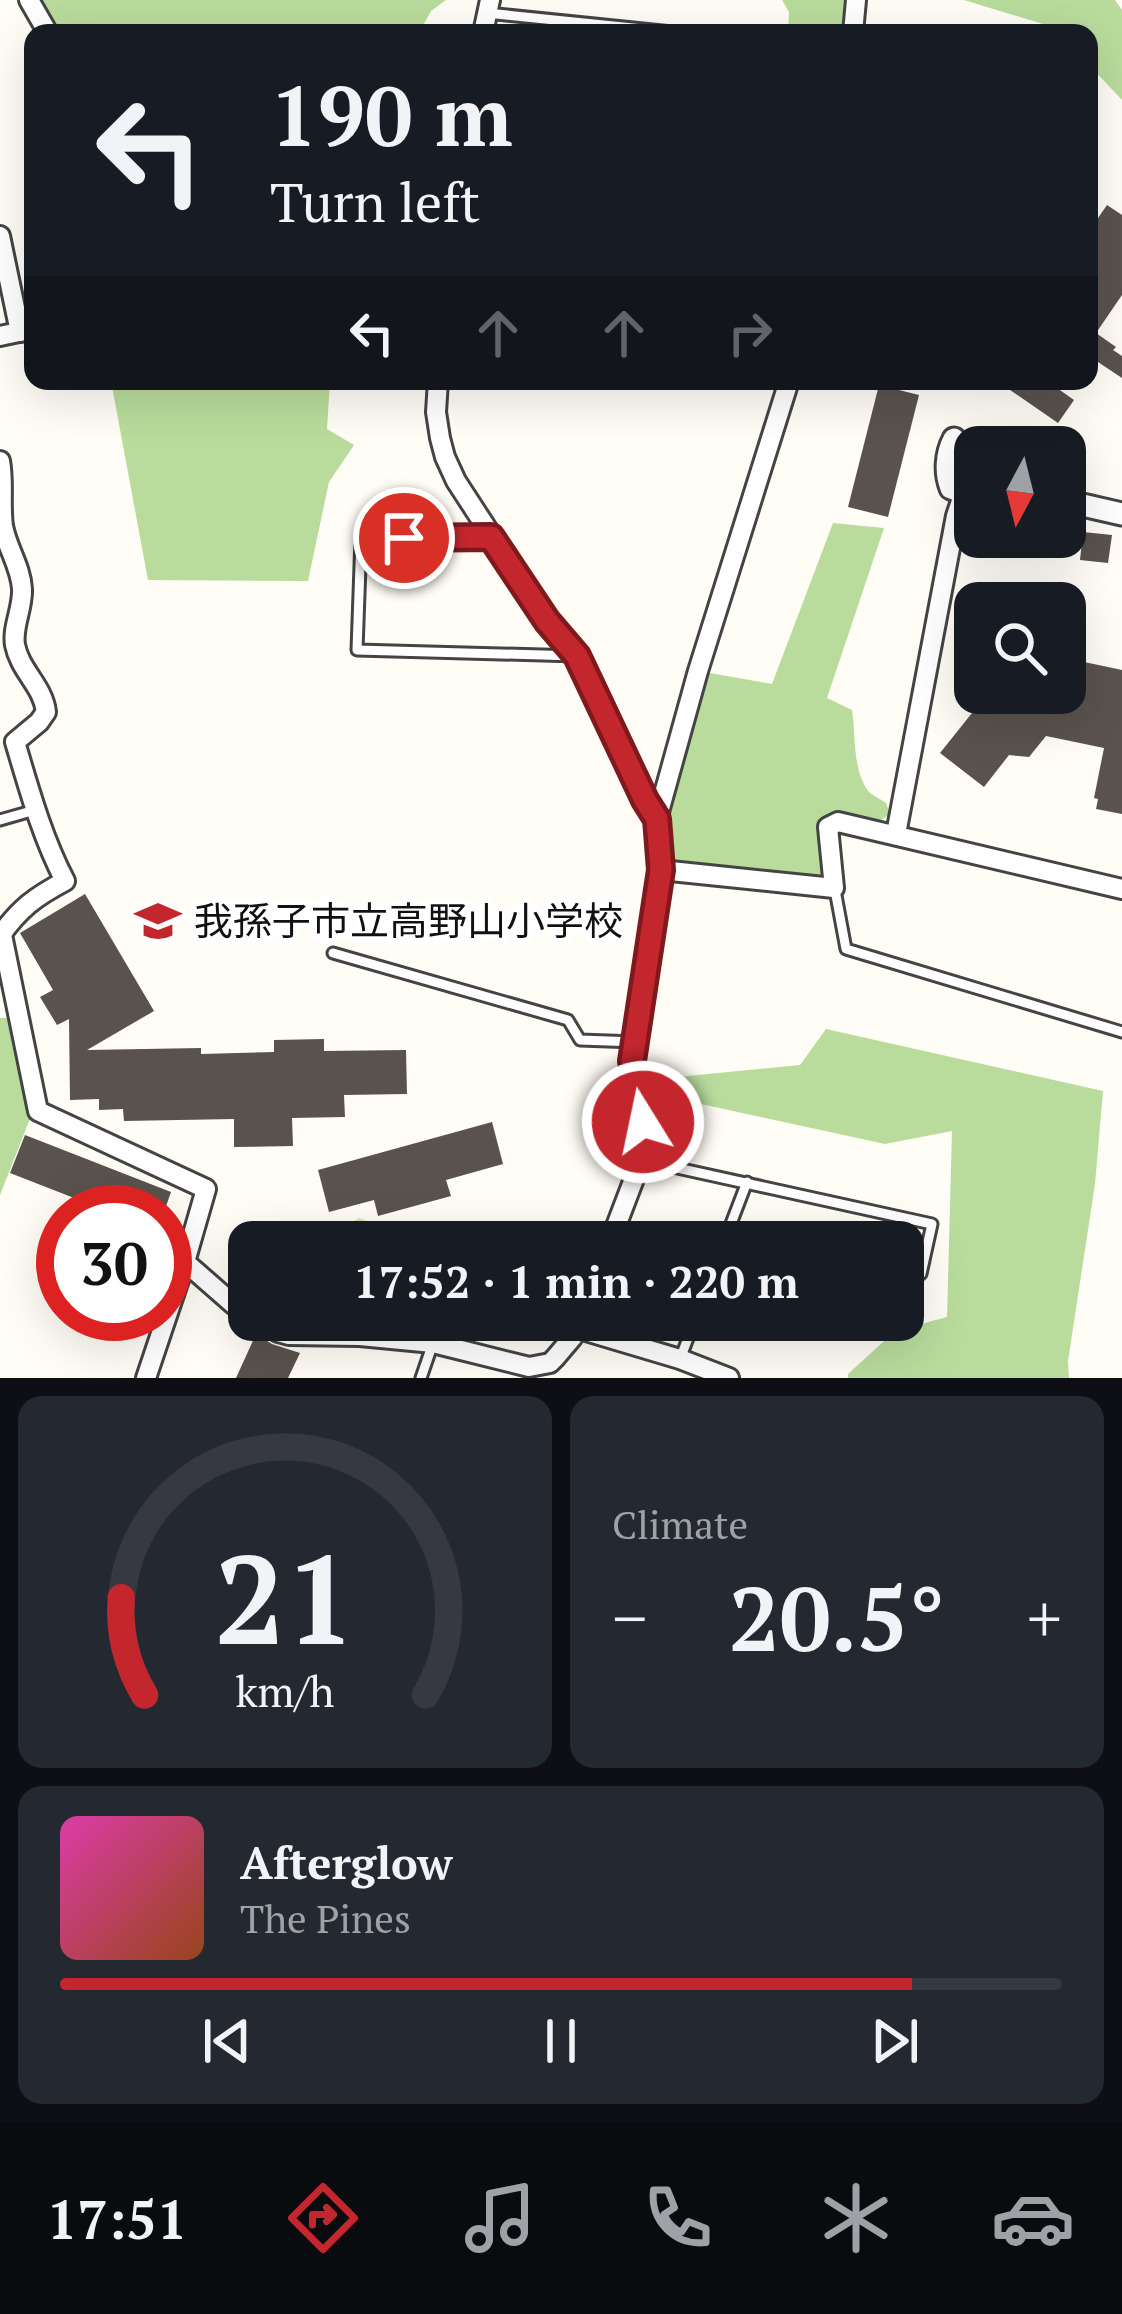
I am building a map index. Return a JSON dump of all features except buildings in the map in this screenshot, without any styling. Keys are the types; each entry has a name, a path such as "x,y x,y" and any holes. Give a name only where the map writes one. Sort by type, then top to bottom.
{"street":[{"path":"0,236 18,332"},
{"path":"437,390 436,412 445,457 456,481 547,621 577,656 657,819"},
{"path":"618,1221 645,1150 632,1061 661,870 657,819 786,390"},
{"path":"954,440 946,477 954,489"},
{"path":"0,460 4,531 21,579 15,646 23,667 42,691 46,712 7,747 65,881 13,915 1,935 38,1111 206,1189 192,1235"},
{"path":"1086,506 1122,514"},
{"path":"896,834 954,527"},
{"path":"661,870 834,888 828,827 838,822 1122,889"},
{"path":"192,1269 228,1300"},
{"path":"146,1378 158,1341"},
{"path":"413,1341 530,1367 550,1363 569,1341"},
{"path":"626,1341 729,1378"},
{"path":"663,1378 675,1358"}],"lane":[{"path":"486,15 584,24"},
{"path":"491,537 361,538 357,650 577,656"},
{"path":"0,820 35,810"},
{"path":"834,888 846,949 1122,1032"},
{"path":"333,953 568,1020 580,1040 636,1042"},
{"path":"641,1160 919,1221"},
{"path":"732,1221 747,1182"},
{"path":"924,1222 932,1224 924,1260"},
{"path":"675,1358 684,1341"},
{"path":"421,1378 434,1343"}],"green space":[{"path":"40,0 446,0 424,24 54,24"},
{"path":"782,0 852,0 856,24 788,24 789,12"},
{"path":"964,0 1115,0 1122,10 1122,100 1098,75 1098,24 1043,24"},
{"path":"113,390 329,390 327,429 354,445 329,482 308,581 148,580"},
{"path":"833,523 884,528 827,698 852,710 860,773 869,792 886,803 890,814 881,820 833,812 824,817 821,833 828,878 672,864 667,860 666,819 704,672 772,684"},
{"path":"0,1018 11,1018 31,1116 0,1195"},
{"path":"826,1029 1103,1091 1069,1378 848,1378 884,1341 924,1341 924,1323 947,1317 952,1131 885,1144 669,1097 664,1141 614,1134 616,1083 800,1065"}],"place":[{"name":"我孫子市立高野山小学校","path":"158,921"}],"route":[{"path":"404,538 491,537 547,621 577,656 657,819 661,870 632,1061 643,1122"}]}
